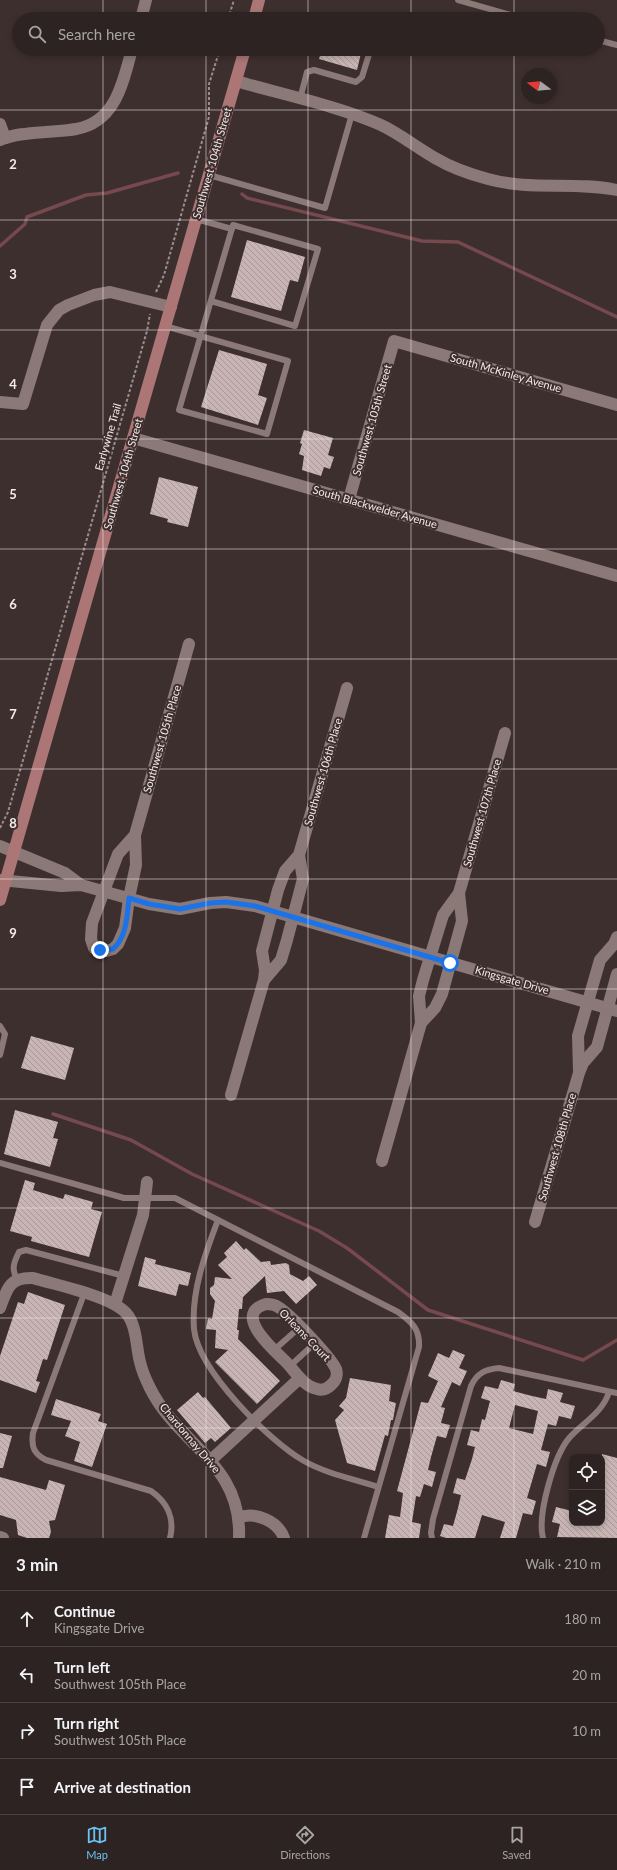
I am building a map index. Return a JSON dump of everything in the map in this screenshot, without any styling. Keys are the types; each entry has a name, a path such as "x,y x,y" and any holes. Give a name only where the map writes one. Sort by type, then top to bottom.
{"main road":[{"path":"256,12 260,0"},
{"name":"Southwest 104th Street","path":"0,900 3,880 14,852 243,56"}],"street":[{"path":"142,12 146,0"},
{"path":"0,124 2,139 34,132 76,129 96,122 105,115 117,98 130,56"},
{"path":"236,81 352,114 397,133 434,158 452,167 490,180 519,186 579,185 617,190"},
{"path":"0,402 23,404 47,325 59,310 68,305 94,295 110,292 171,307"},
{"name":"South McKinley Avenue","path":"394,341 617,405"},
{"name":"Southwest 105th Street","path":"349,499 394,341"},
{"name":"South Blackwelder Avenue","path":"133,438 616,573"},
{"name":"Southwest 105th Place","path":"135,835 118,854 104,891 90,931 94,948 100,950 113,949 122,937 126,924 129,898 137,857 135,835 189,644"},
{"name":"Southwest 106th Place","path":"231,1095 264,980 265,970 262,951 273,912 285,871 299,855 347,688"},
{"name":"Southwest 107th Place","path":"382,1161 421,1022 419,996 443,915 459,894 505,733"},
{"name":"Kingsgate Drive","path":"0,846 65,873 81,885"},
{"name":"Southwest 106th Place","path":"264,980 281,960 293,918 303,879 299,855"},
{"name":"Kingsgate Drive","path":"3,880 61,886 81,885 149,904 180,909 210,903 226,902 255,906 430,958 612,1009"},
{"name":"Southwest 107th Place","path":"421,1022 438,1002 450,963 462,921 459,894"},
{"name":"Southwest 108th Place","path":"579,1073 577,1043 588,1002 600,960 614,944 617,937"},
{"name":"Southwest 108th Place","path":"535,1222 579,1073 583,1063 597,1047 612,1009 617,974"},
{"path":"115,1304 143,1215 147,1182"},
{"name":"Chardonnay Drive","path":"17,1279 33,1278 84,1294 115,1304 127,1314 132,1325 140,1363 150,1389 183,1433 211,1460 230,1489 238,1518 239,1538"},
{"path":"0,1308 11,1283 17,1279"},
{"name":"Orleans Court","path":"271,1304 278,1307 315,1343 335,1368 336,1380 326,1389 319,1390 307,1385 262,1338 253,1323 255,1313 262,1305 271,1304"},
{"path":"211,1460 300,1378"},
{"path":"238,1518 245,1515 266,1520 282,1532 284,1538"}],"lane":[{"path":"458,0 482,3 506,12"},
{"path":"605,42 617,45"},
{"path":"300,99 307,72 314,70 356,82 362,77 368,56"},
{"path":"209,175 325,208 352,114"},
{"path":"196,219 232,229"},
{"path":"165,326 200,336 288,361 267,434 179,410 200,336 233,225 318,250 295,326 211,301"},
{"path":"0,1026 5,1034 0,1054"},
{"path":"0,1163 124,1198 175,1198 398,1312 416,1327 420,1338 419,1347 364,1538"},
{"path":"218,1220 195,1298 194,1330 197,1343 207,1364 276,1442 303,1461 330,1472 378,1487"},
{"path":"17,1279 13,1268 14,1261 19,1252 26,1250 124,1276"},
{"path":"84,1294 33,1433 32,1447 38,1456 57,1464 151,1491 159,1496 168,1510 172,1528 170,1538"},
{"path":"274,1350 300,1327"},
{"path":"290,1366 315,1343"},
{"path":"432,1538 432,1526 471,1386 478,1375 487,1370 499,1368 617,1393"},
{"path":"543,1538 540,1529 541,1516 558,1456 571,1436 602,1407 609,1392"}],"path":[{"path":"230,12 234,0"},
{"name":"Earlywine Trail","path":"0,828 8,812 154,302 164,275 209,117 209,84 218,56"}],"building":[{"path":"320,56 360,56 357,70 319,59"},
{"path":"247,240 305,257 298,282 290,280 281,311 231,297"},
{"path":"219,350 267,364 258,395 267,398 258,425 201,407"},
{"path":"304,430 333,438 328,455 334,457 330,469 324,467 321,476 302,470 304,456 299,454 302,444 300,443"},
{"path":"159,477 198,487 188,527 167,522 168,519 150,514"},
{"path":"31,1036 74,1048 65,1080 21,1068"},
{"path":"15,1110 58,1122 53,1138 58,1139 50,1167 4,1154"},
{"path":"25,1180 35,1183 33,1190 63,1199 65,1194 93,1202 91,1209 102,1212 89,1257 31,1241 32,1237 10,1231"},
{"path":"236,1241 244,1250 246,1248 261,1262 270,1261 271,1265 286,1263 289,1265 290,1274 303,1281 309,1276 317,1285 296,1304 284,1291 267,1293 265,1276 243,1297 242,1309 239,1309 237,1330 239,1330 238,1339 280,1381 257,1404 215,1362 228,1350 215,1348 216,1330 206,1329 208,1318 212,1319 215,1301 210,1294 210,1288 214,1285 215,1277 232,1279 218,1265 227,1257 224,1253"},
{"path":"145,1257 156,1260 155,1264 191,1273 188,1286 179,1284 176,1296 138,1286"},
{"path":"28,1292 65,1305 47,1360 43,1359 36,1381 40,1382 36,1393 0,1380 0,1356 18,1302 24,1304"},
{"path":"453,1350 465,1355 459,1368 467,1371 460,1386 452,1382 441,1407 445,1408 441,1423 450,1425 446,1438 437,1436 428,1470 436,1472 432,1487 424,1484 420,1497 416,1496 412,1522 421,1524 419,1538 385,1538 389,1515 400,1517 403,1493 397,1491 421,1402 428,1403 438,1381 428,1376 438,1353 449,1358"},
{"path":"350,1378 391,1385 389,1401 396,1403 393,1420 391,1420 388,1436 385,1435 375,1471 347,1463 335,1420 344,1410 339,1406 346,1398"},
{"path":"501,1380 515,1384 513,1391 546,1399 548,1389 563,1393 560,1402 575,1406 571,1419 559,1416 556,1426 548,1424 541,1450 550,1452 546,1467 537,1464 527,1498 536,1501 532,1515 523,1513 516,1538 500,1538 505,1522 482,1515 475,1538 446,1538 440,1536 444,1524 453,1526 461,1495 453,1493 457,1478 465,1480 475,1447 467,1445 471,1430 479,1432 482,1419 485,1420 490,1401 481,1398 485,1386 498,1389","holes":["515,1405 538,1411 533,1434 509,1428"]},
{"path":"198,1392 203,1398 205,1397 231,1428 215,1442 211,1438 205,1443 177,1410"},
{"path":"56,1399 101,1414 98,1421 107,1424 92,1467 74,1461 80,1442 65,1436 71,1421 51,1415"},
{"path":"0,1433 12,1436 3,1468 0,1468"},
{"path":"605,1455 617,1458 617,1538 557,1537 560,1524 552,1522 556,1507 569,1510 569,1526 605,1526"},
{"path":"0,1477 46,1490 49,1480 65,1485 55,1520 49,1521 51,1532 49,1538 27,1538 18,1535 16,1520 0,1515"}],"waterway":[{"path":"0,246 25,224 27,217 86,195 107,193 178,173"},
{"path":"242,194 247,198 422,241 458,242 617,317"},
{"path":"53,1114 131,1140 192,1174 319,1231 347,1248 428,1310 583,1360 617,1340"}],"route":[{"path":"100,950 106,951 113,949 122,937 125,928 129,898 149,904 180,909 210,903 226,902 255,906 315,925 450,963"}]}
